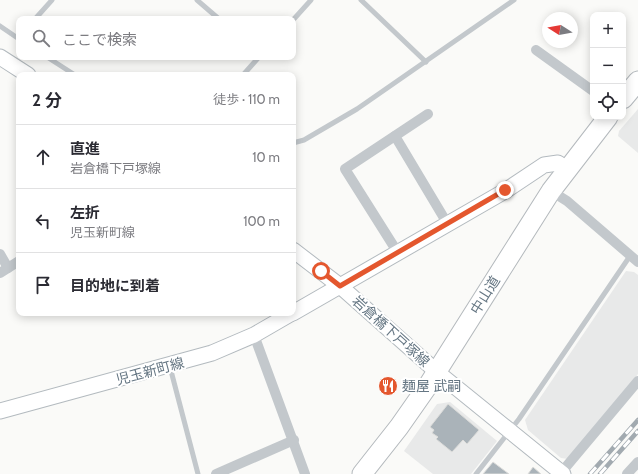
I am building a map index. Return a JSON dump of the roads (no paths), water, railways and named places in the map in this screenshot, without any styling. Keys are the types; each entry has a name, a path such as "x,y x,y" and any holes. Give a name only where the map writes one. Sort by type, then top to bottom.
{"highway":[{"path":"626,95 638,81"},
{"name":"中山道","path":"362,474 399,427 437,372 566,169 606,120"}],"main road":[{"path":"0,57 23,72"},
{"name":"児玉新町線","path":"296,311 505,190 544,165 558,163 566,169"},
{"name":"岩倉橋下戸塚線","path":"296,252 340,286 437,372 561,474"},
{"name":"児玉新町線","path":"0,411 170,366 212,353 254,335 288,316"}],"street":[{"path":"536,50 590,89"},
{"path":"398,253 345,169 428,114"},
{"path":"395,136 447,223"},
{"path":"551,191 567,202 634,259"},
{"path":"0,254 4,271 16,263"},
{"path":"254,335 294,440 305,474"},
{"path":"561,474 638,381"},
{"path":"217,474 294,440"},
{"path":"628,474 638,462"}],"lane":[{"path":"38,16 52,0"},
{"path":"197,0 216,16"},
{"path":"296,17 311,0"},
{"path":"361,0 426,62"},
{"path":"296,142 304,140 357,109 514,0"},
{"path":"0,26 16,36"},
{"path":"52,60 70,72"},
{"path":"246,72 256,60"},
{"path":"476,474 510,431 634,259"},
{"path":"170,366 198,474"}],"railway":[{"path":"590,474 638,420"},
{"path":"600,474 638,431"}],"place":[{"name":"麺屋 武嗣","path":"388,386"}]}
